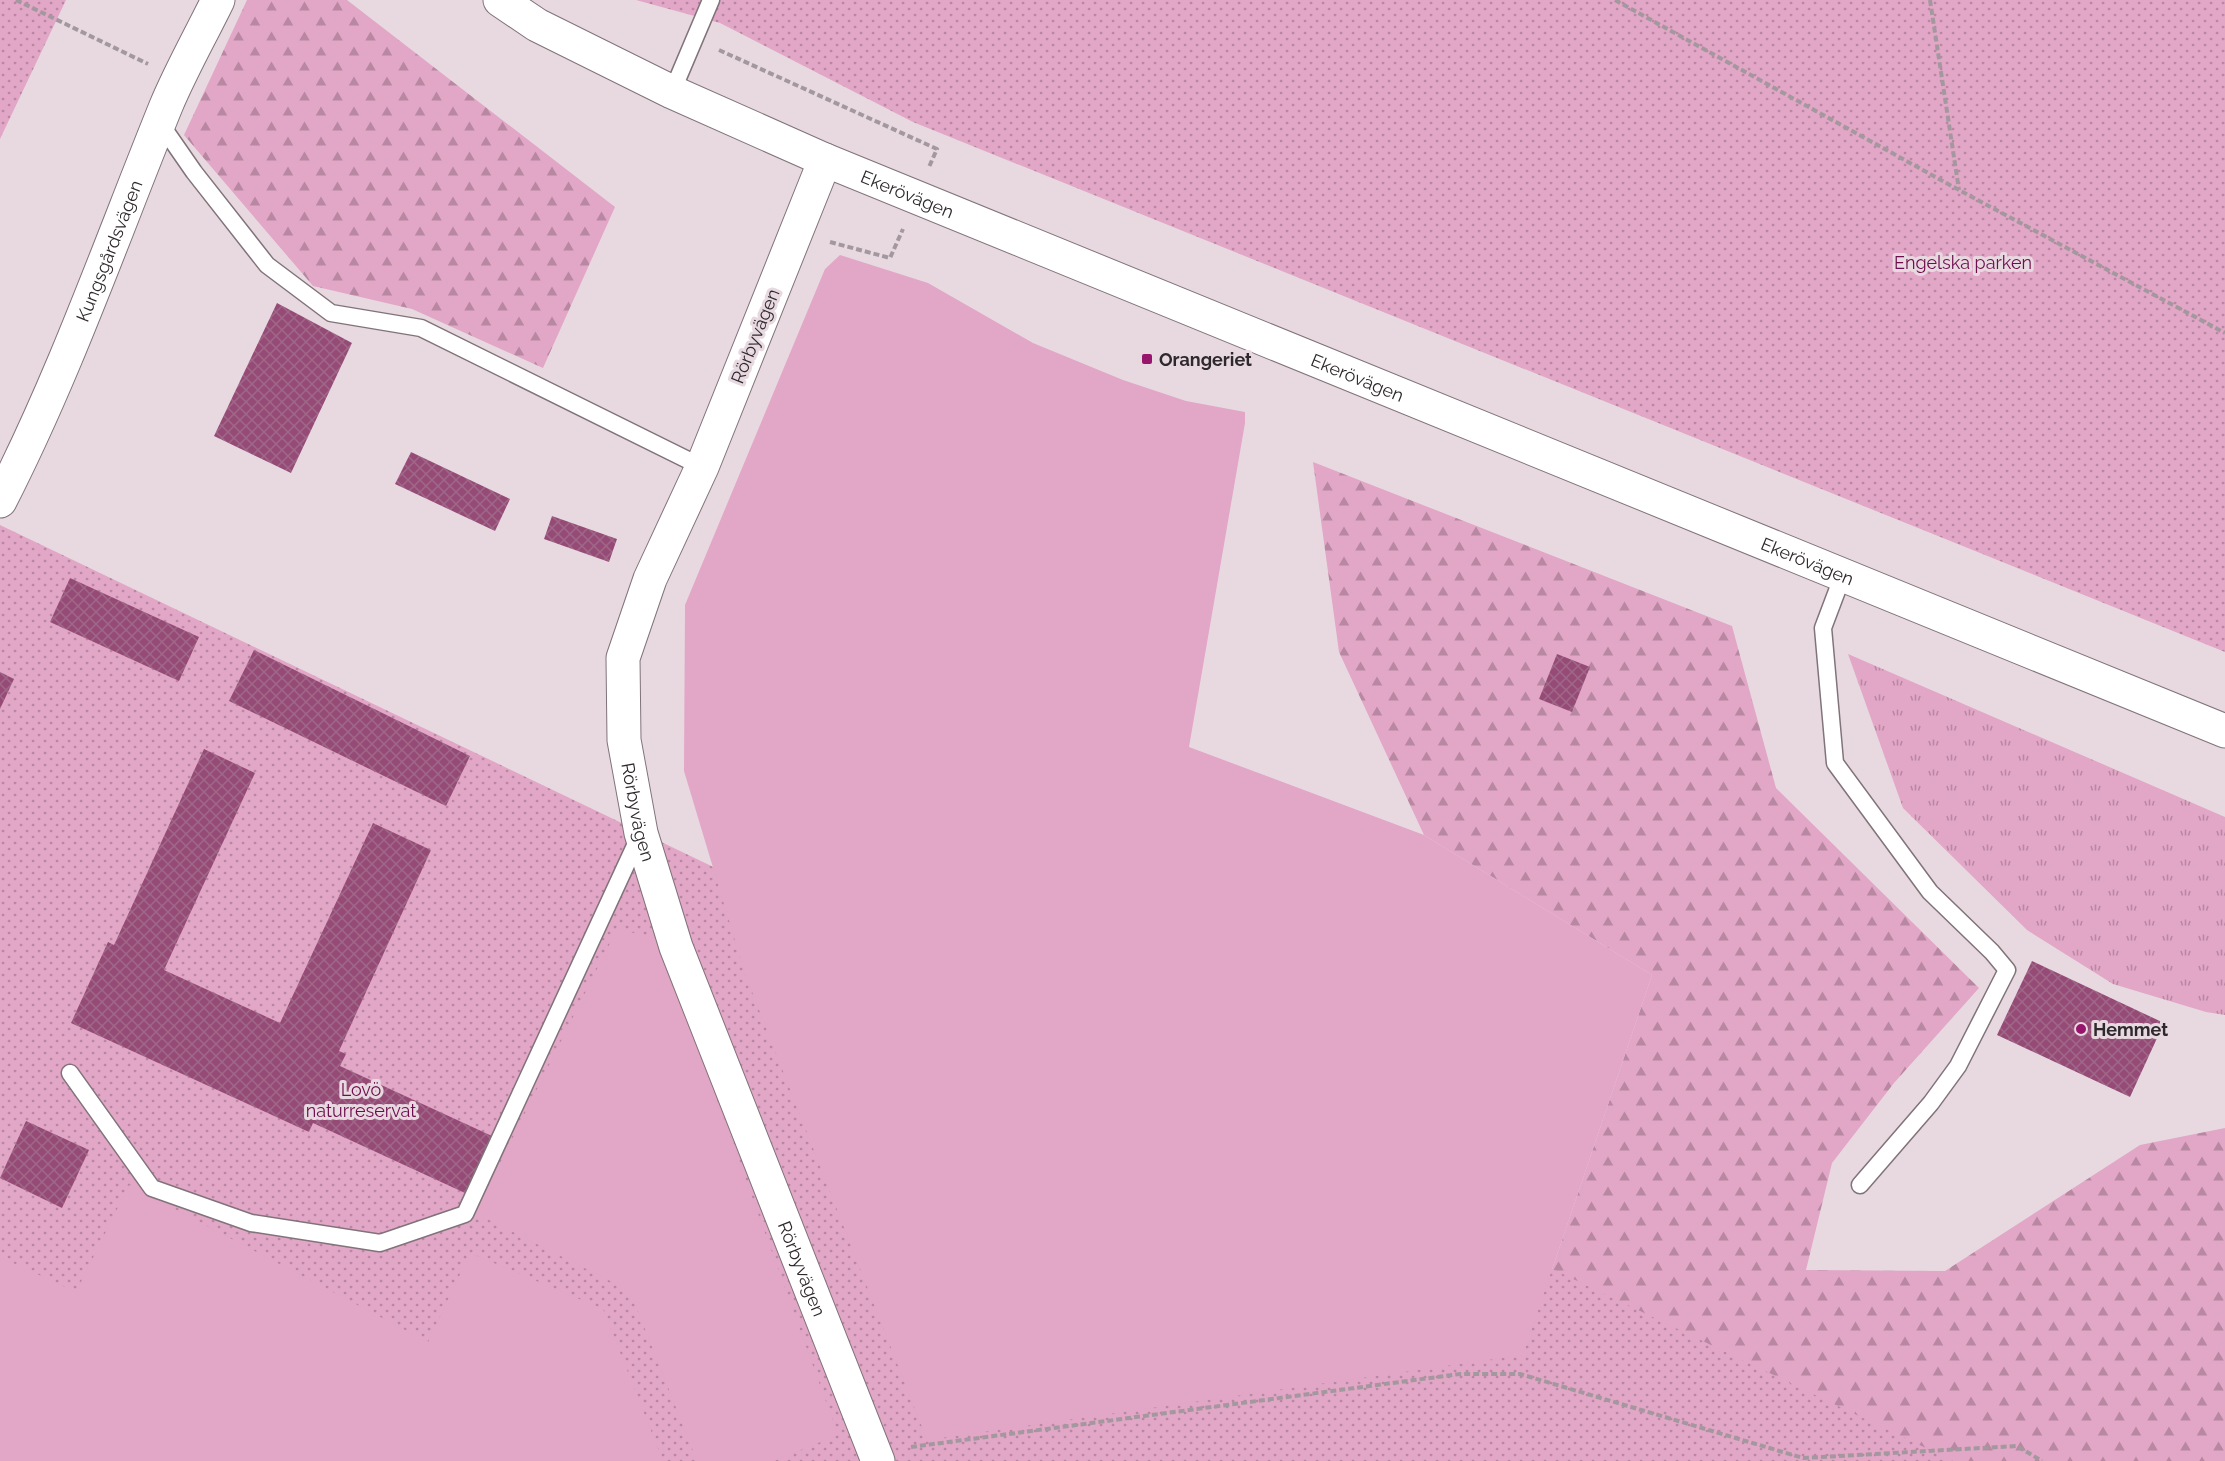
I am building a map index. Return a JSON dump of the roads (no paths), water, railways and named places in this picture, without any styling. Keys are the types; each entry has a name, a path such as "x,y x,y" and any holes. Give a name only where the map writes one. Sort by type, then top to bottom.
{"street":[{"name":"Kungsgårdsvägen","path":"0,501 33,436 160,123 218,0"},
{"name":"Ekerövägen","path":"500,0 537,25 672,92 825,160 2225,731"},
{"name":"Rörbyvägen","path":"825,160 702,466 650,579 623,657 624,740 641,833 676,947 876,1457"}],"lane":[{"path":"672,92 711,0"},
{"path":"160,123 267,265 331,313 421,328 702,466"},
{"path":"1843,575 1823,628 1835,763 1930,892 1992,952 2007,970 1958,1066 1931,1103 1860,1185"},
{"path":"70,1073 152,1188 251,1223 380,1243 465,1214 641,833"}],"place":[{"name":"Orangeriet","path":"1147,359"},
{"name":"Hemmet","path":"2081,1029"}],"park label":[{"name":"Engelska parken","path":"1963,262"},
{"name":"Lovö naturreservat","path":"361,1099"}]}
